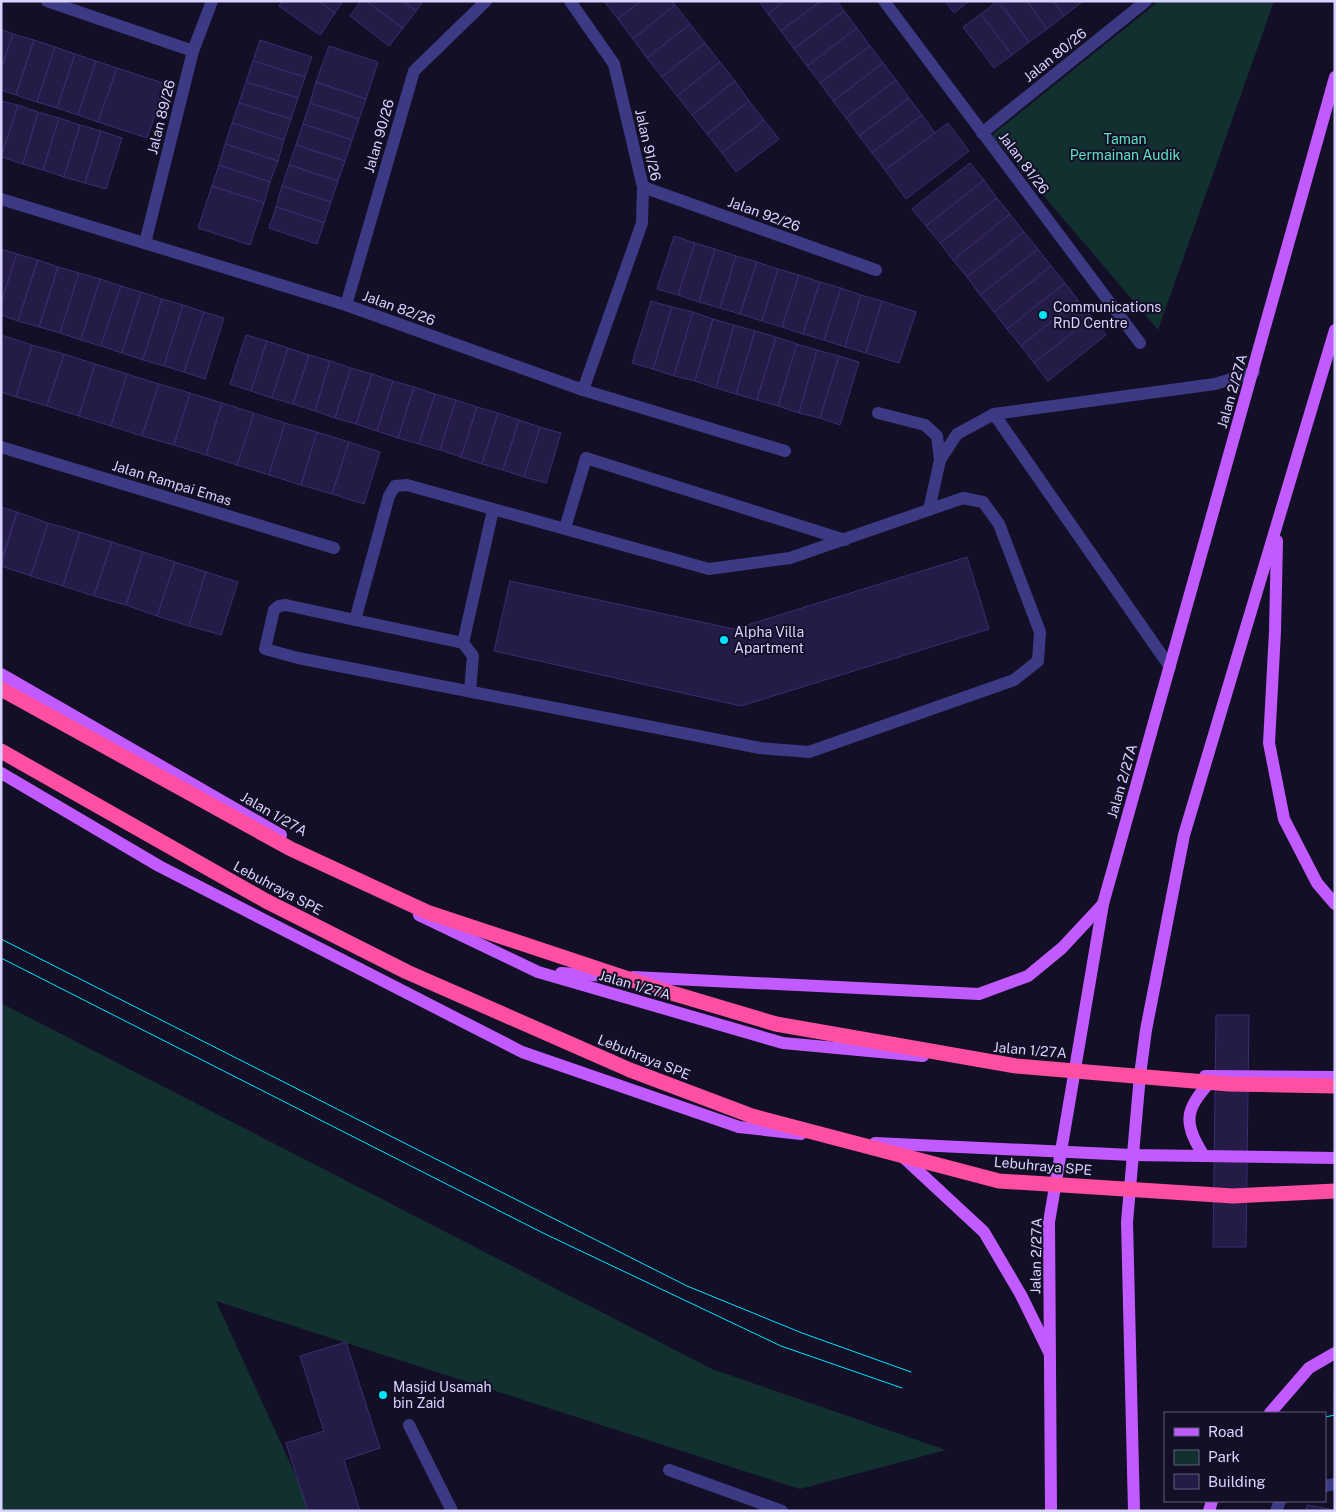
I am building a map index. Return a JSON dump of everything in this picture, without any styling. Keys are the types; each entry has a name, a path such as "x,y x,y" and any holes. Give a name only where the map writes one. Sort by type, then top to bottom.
{"highway":[{"path":"1,689 290,849 427,912 665,991 776,1024 1016,1066 1228,1084 1335,1086"},
{"name":"Lebuhraya SPE","path":"1,751 266,901 407,972 630,1070 752,1116 999,1181 1233,1196 1335,1190"}],"main road":[{"name":"Jalan 2/27A","path":"1051,1511 1049,1222 1103,904 1254,372 1335,77"},
{"path":"1134,1511 1127,1222 1132,1154 1146,1030 1184,835 1335,330"},
{"path":"1278,524 1276,631 1268,743 1284,819 1317,883 1335,904"},
{"name":"Jalan 1/27A","path":"1,674 397,904 538,972 783,1044 1140,1075 1335,1077"},
{"path":"1,773 159,866 522,1052 739,1127 890,1145 1132,1154 1335,1158"},
{"path":"538,972 979,994 1028,976 1062,948 1103,904"},
{"path":"1204,1156 1192,1136 1188,1120 1191,1108 1216,1076"},
{"path":"890,1145 984,1232 1021,1295 1050,1356"},
{"path":"1271,1412 1309,1368 1335,1353"}],"street":[{"path":"47,1 193,52"},
{"name":"Jalan 89/26","path":"145,243 193,52 212,1"},
{"name":"Jalan 90/26","path":"346,305 414,71 486,1"},
{"name":"Jalan 91/26","path":"570,1 614,64 643,187 642,223 582,390"},
{"name":"Jalan 81/26","path":"884,1 1140,343"},
{"name":"Jalan 80/26","path":"982,133 1146,1"},
{"name":"Jalan 92/26","path":"643,187 876,270"},
{"name":"Jalan 82/26","path":"1,199 346,305 582,390 785,451"},
{"path":"940,460 957,434 994,414 1215,384 1254,372"},
{"path":"878,413 925,424 937,436 940,460 929,510"},
{"path":"994,414 1170,667"},
{"name":"Jalan Rampai Emas","path":"1,447 334,548"},
{"path":"565,528 586,458 845,540"},
{"path":"355,620 389,496 395,486 407,485 709,569 790,558 963,498 983,502 999,524 1040,632 1038,661 1014,680 809,752 760,748 298,658 265,649 274,610 279,606 286,605 355,620 463,643 473,656 470,691"},
{"path":"463,643 493,510"},
{"path":"410,1425 452,1511"},
{"path":"669,1470 782,1511"}],"green space":[{"name":"Taman Permainan Audik","path":"1159,1 1274,1 1158,330 992,135"},
{"path":"1,1003 712,1369 946,1450 800,1489 216,1301 312,1511 1,1511"}],"building":[{"path":"282,1 318,1 335,13 320,35 279,6"},
{"path":"318,1 343,1 335,13"},
{"path":"361,1 366,1 403,28 389,46 350,16"},
{"path":"366,1 403,1 416,11 403,28"},
{"path":"403,1 423,1 416,11"},
{"path":"604,1 641,1 618,19"},
{"path":"641,1 672,1 675,5 633,39 618,19"},
{"path":"759,1 784,1 768,14"},
{"path":"784,1 821,1 781,31 768,14"},
{"path":"821,1 837,1 844,11 794,49 781,31"},
{"path":"945,1 969,1 954,13"},
{"path":"997,1 1029,42 1012,55 981,14"},
{"path":"999,1 1027,1 1047,29 1029,42"},
{"path":"1027,1 1054,1 1064,16 1047,29"},
{"path":"1054,1 1081,1 1082,2 1064,16"},
{"path":"675,5 690,24 647,58 633,39"},
{"path":"844,11 857,28 807,66 794,49"},
{"path":"981,14 1012,55 994,68 963,27"},
{"path":"690,24 705,43 662,77 647,58"},
{"path":"857,28 870,46 820,83 807,66"},
{"path":"1,29 13,34 1,70"},
{"path":"13,34 34,40 16,95 1,90 1,70"},
{"path":"34,40 55,47 37,102 16,95"},
{"path":"260,40 312,57 305,77 253,61"},
{"path":"705,43 720,62 677,96 662,77"},
{"path":"329,46 378,62 366,99 316,82"},
{"path":"870,46 883,63 833,101 820,83"},
{"path":"55,47 75,54 57,108 37,102"},
{"path":"75,54 96,61 78,115 57,108"},
{"path":"96,61 117,68 98,122 78,115"},
{"path":"253,61 305,77 298,98 246,82"},
{"path":"720,62 735,81 692,115 677,96"},
{"path":"883,63 896,80 846,118 833,101"},
{"path":"117,68 166,84 147,138 98,122"},
{"path":"896,80 909,98 859,136 846,118"},
{"path":"735,81 749,101 707,134 692,115"},
{"path":"246,82 298,98 291,119 239,103"},
{"path":"316,82 366,99 359,119 310,103"},
{"path":"909,98 922,115 872,153 859,136"},
{"path":"1,101 18,105 1,157"},
{"path":"749,101 764,120 722,153 707,134"},
{"path":"239,103 291,119 284,140 232,123"},
{"path":"310,103 359,119 352,140 303,124"},
{"path":"18,105 38,112 23,164 1,157"},
{"path":"38,112 59,118 43,170 23,164"},
{"path":"922,115 935,133 885,170 872,153"},
{"path":"59,118 80,125 64,177 43,170"},
{"path":"764,120 779,139 736,172 722,153"},
{"path":"232,123 284,140 278,161 225,144"},
{"path":"948,123 969,151 906,199 885,170"},
{"path":"303,124 352,140 345,161 296,145"},
{"path":"80,125 101,131 85,183 64,177"},
{"path":"101,131 122,138 106,189 85,183"},
{"path":"225,144 278,161 270,182 219,165"},
{"path":"296,145 345,161 338,181 289,165"},
{"path":"970,163 984,180 926,226 912,209"},
{"path":"219,165 270,182 264,203 212,186"},
{"path":"289,165 338,181 331,202 282,186"},
{"path":"984,180 997,198 940,243 926,226"},
{"path":"212,186 264,203 250,245 198,228"},
{"path":"282,186 331,202 324,223 276,207"},
{"path":"997,198 1010,214 953,260 940,243"},
{"path":"276,207 324,223 317,244 269,228"},
{"path":"1010,214 1024,232 967,277 953,260"},
{"path":"1024,232 1038,249 980,295 967,277"},
{"path":"674,236 695,243 678,295 657,289"},
{"path":"695,243 715,249 699,302 678,295"},
{"path":"1,249 17,254 1,303"},
{"path":"715,249 736,256 720,308 699,302"},
{"path":"1038,249 1051,266 994,312 980,295"},
{"path":"17,254 38,260 18,321 1,315 1,303"},
{"path":"736,256 757,262 740,314 720,308"},
{"path":"38,260 58,267 39,327 18,321"},
{"path":"757,262 778,269 762,321 740,314"},
{"path":"1051,266 1065,283 1007,329 994,312"},
{"path":"58,267 79,273 60,333 39,327"},
{"path":"778,269 799,275 782,327 762,321"},
{"path":"79,273 100,279 81,340 60,333"},
{"path":"799,275 820,282 803,334 782,327"},
{"path":"100,279 121,286 101,346 81,340"},
{"path":"820,282 841,288 824,340 803,334"},
{"name":"Communications RnD Centre","path":"1065,283 1078,300 1021,346 1007,329"},
{"path":"121,286 141,292 122,353 101,346"},
{"path":"841,288 861,295 845,347 824,340"},
{"path":"141,292 162,299 143,360 122,353"},
{"path":"861,295 882,301 866,353 845,347"},
{"path":"162,299 183,305 164,366 143,360"},
{"path":"1078,300 1092,317 1034,363 1021,346"},
{"path":"651,301 672,307 653,369 632,363"},
{"path":"882,301 916,312 899,363 866,353"},
{"path":"183,305 204,312 184,372 164,366"},
{"path":"672,307 693,312 674,376 653,369"},
{"path":"204,312 224,318 205,379 184,372"},
{"path":"693,312 713,319 695,381 674,376"},
{"path":"1092,317 1106,335 1048,381 1034,363"},
{"path":"713,319 734,325 716,388 695,381"},
{"path":"734,325 755,331 736,394 716,388"},
{"path":"755,331 776,337 757,400 736,394"},
{"path":"1,335 32,345 16,397 1,392"},
{"path":"246,335 267,341 251,391 230,384"},
{"path":"776,337 797,344 778,406 757,400"},
{"path":"267,341 288,348 272,398 251,391"},
{"path":"797,344 817,350 799,413 778,406"},
{"path":"32,345 64,354 47,406 16,397"},
{"path":"288,348 309,355 293,404 272,398"},
{"path":"817,350 839,356 820,418 799,413"},
{"path":"64,354 95,364 79,416 47,406"},
{"path":"309,355 330,361 315,411 293,404"},
{"path":"839,356 859,362 840,425 820,418"},
{"path":"330,361 351,368 335,418 315,411"},
{"path":"95,364 127,374 111,426 79,416"},
{"path":"351,368 372,374 356,424 335,418"},
{"path":"127,374 159,384 142,436 111,426"},
{"path":"372,374 393,381 377,431 356,424"},
{"path":"393,381 414,387 398,438 377,431"},
{"path":"159,384 190,393 174,445 142,436"},
{"path":"414,387 435,394 419,444 398,438"},
{"path":"190,393 222,403 206,455 174,445"},
{"path":"435,394 456,400 440,450 419,444"},
{"path":"456,400 477,407 461,457 440,450"},
{"path":"222,403 254,413 237,465 206,455"},
{"path":"477,407 498,413 482,464 461,457"},
{"path":"254,413 285,423 269,475 237,465"},
{"path":"498,413 519,420 503,470 482,464"},
{"path":"519,420 540,427 524,477 503,470"},
{"path":"285,423 317,432 301,485 269,475"},
{"path":"540,427 561,433 546,483 524,477"},
{"path":"317,432 349,442 332,494 301,485"},
{"path":"349,442 380,452 364,504 332,494"},
{"path":"1,507 17,512 1,561"},
{"path":"17,512 48,523 31,576 1,566"},
{"path":"48,523 80,532 63,586 31,576"},
{"path":"80,532 112,542 94,596 63,586"},
{"path":"112,542 143,552 126,605 94,596"},
{"path":"143,552 175,562 157,616 126,605"},
{"name":"Alpha Villa Apartment","path":"967,557 989,629 741,706 494,651 510,581 734,629"},
{"path":"175,562 206,572 189,626 157,616"},
{"path":"206,572 238,582 221,635 189,626"},
{"path":"1216,1015 1249,1015 1246,1247 1213,1247"},
{"path":"346,1342 380,1448 344,1460 360,1511 308,1511 286,1443 324,1431 300,1356"},
{"path":"1307,1505 1335,1510 1335,1511 1306,1511"}],"tram line":[{"path":"1,939 687,1286 802,1333 911,1372"},
{"path":"1,958 543,1233 781,1346 902,1388"},
{"path":"1326,1417 1335,1415"}],"place":[{"name":"Communications RnD Centre","path":"1043,315"},
{"name":"Alpha Villa Apartment","path":"724,640"},
{"name":"Masjid Usamah bin Zaid","path":"383,1395"}]}
